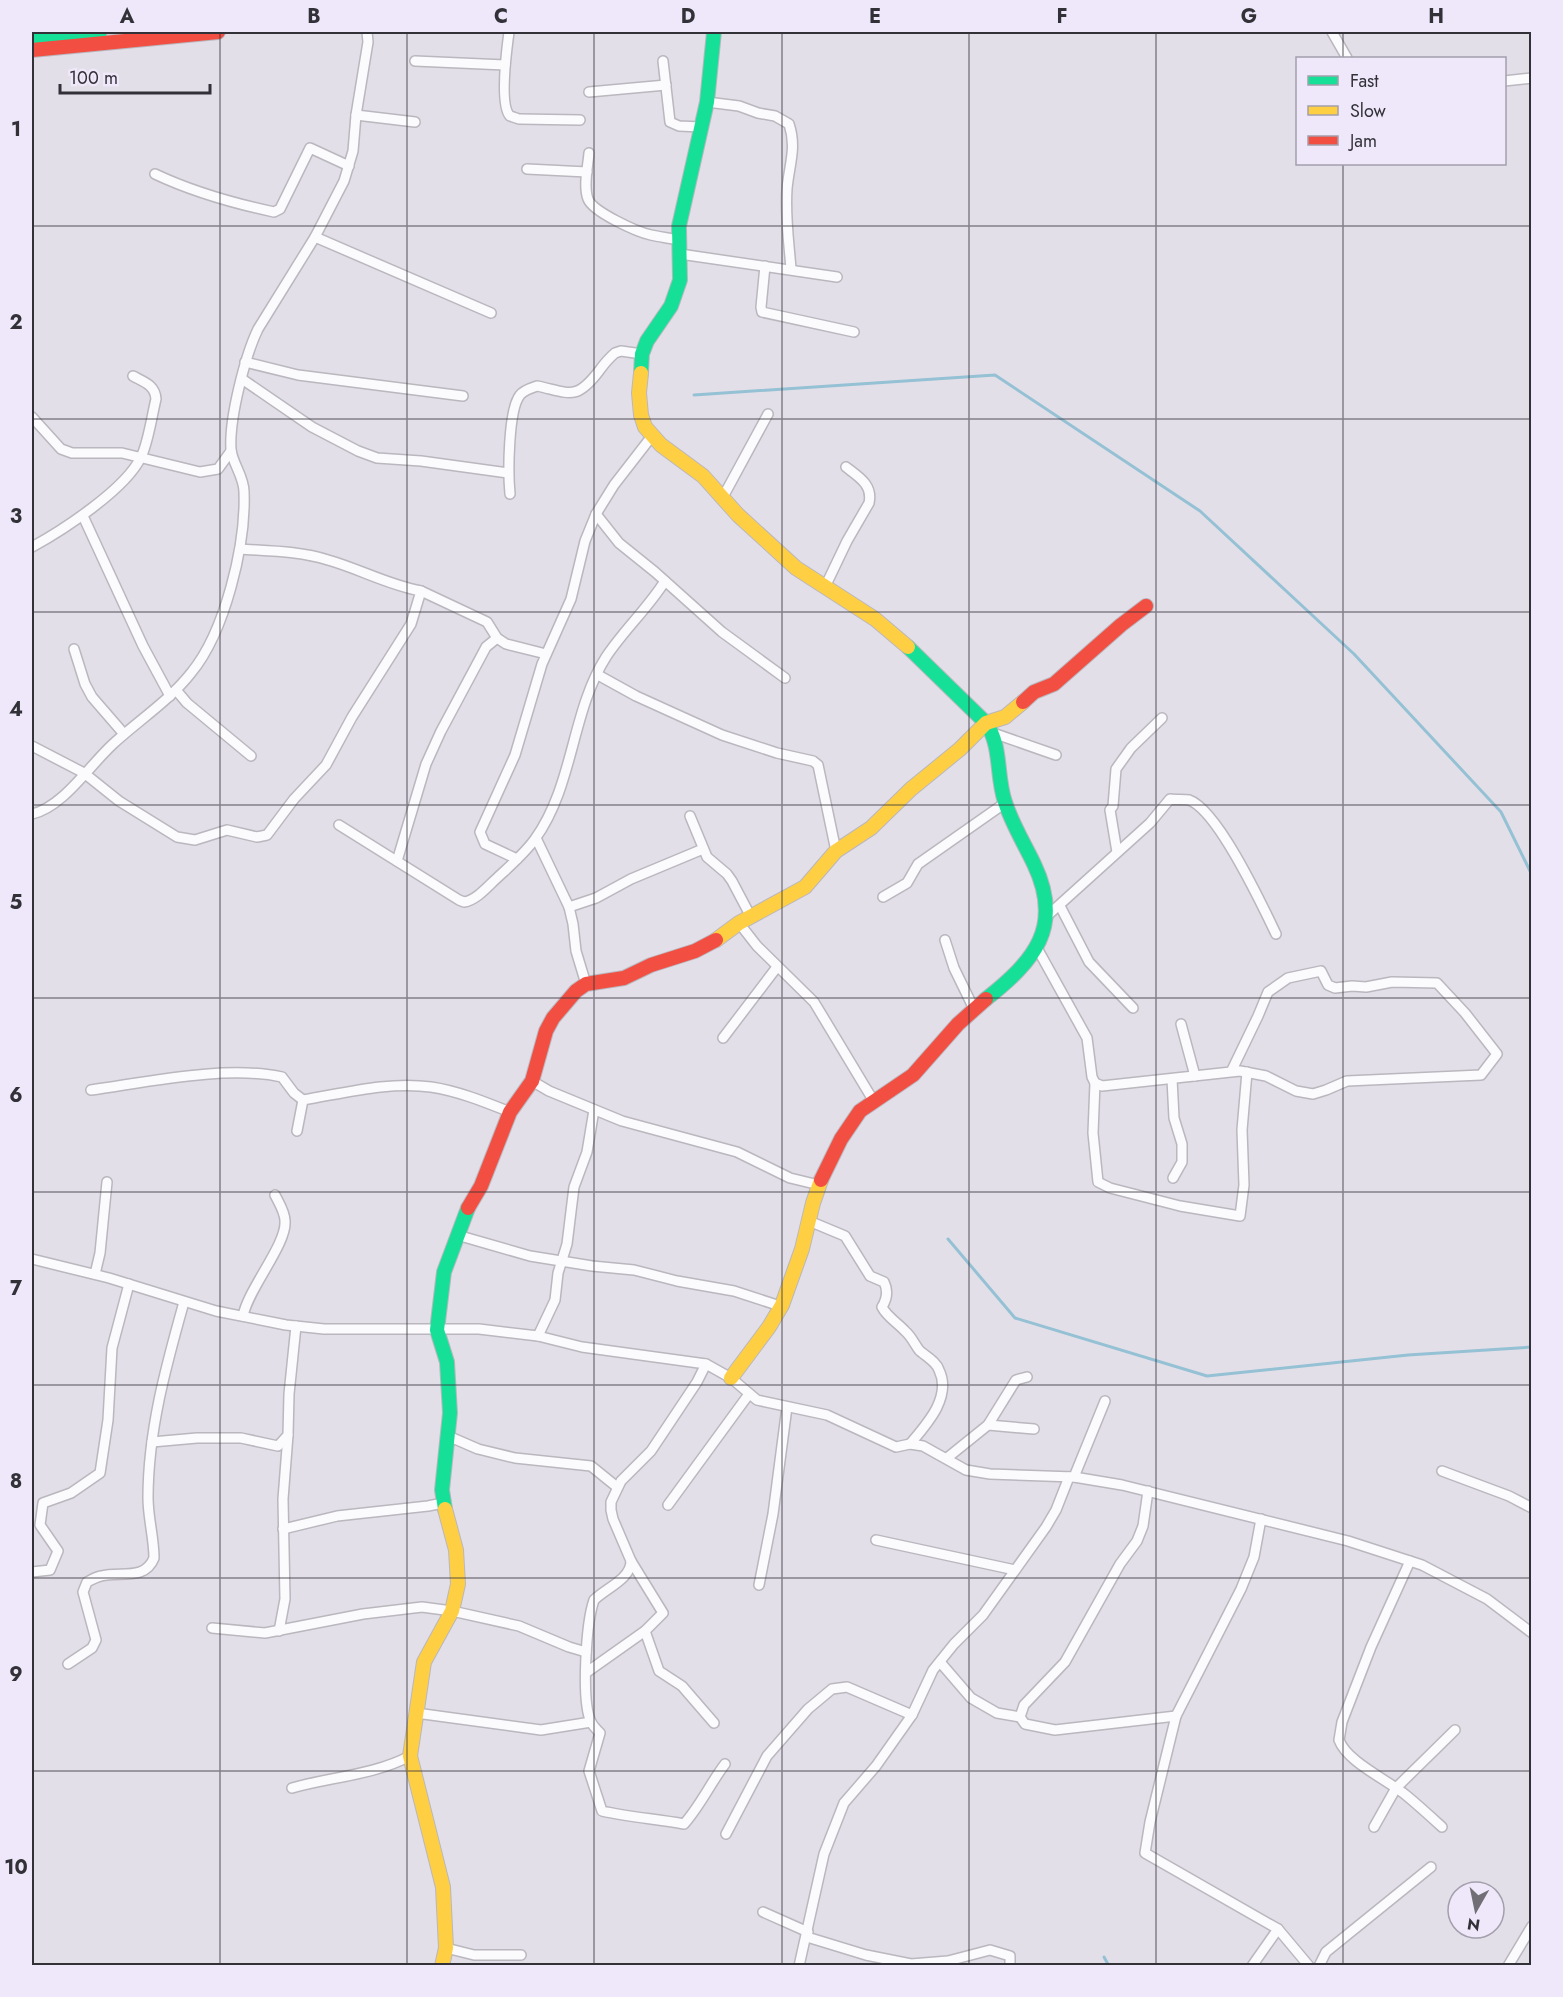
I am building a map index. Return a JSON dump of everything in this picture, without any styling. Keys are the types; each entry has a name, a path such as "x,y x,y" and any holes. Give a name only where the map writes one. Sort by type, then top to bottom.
{"street":[{"path":"32,38 100,32"},
{"path":"32,50 218,32"},
{"path":"32,813 41,812 68,794 84,773 124,734 173,693 204,655 215,631 229,594 240,549 244,490 231,451 236,405 245,362 258,329 315,237 350,165 368,42 367,32"},
{"path":"509,32 505,65 506,109 510,116 519,119 580,120"},
{"path":"714,32 707,102 679,226 681,280 671,306 647,341 642,354 639,393 640,415 645,427 661,445 703,476 738,515 796,568 895,634 990,728 1056,755"},
{"path":"1332,32 1346,57"},
{"path":"415,61 505,65"},
{"path":"663,61 670,122 679,126 701,127"},
{"path":"1506,81 1532,78"},
{"path":"589,92 666,85"},
{"path":"707,102 739,106 750,111 775,116 789,124 794,143 787,188 791,269"},
{"path":"356,115 415,122"},
{"path":"154,174 185,188 233,204 274,212 280,209 310,148 350,165"},
{"path":"589,153 586,191 588,200 593,207 618,221 679,247 765,266 837,277"},
{"path":"527,169 587,172"},
{"path":"315,237 491,312"},
{"path":"765,266 762,312 854,332"},
{"path":"510,494 508,473 514,407 520,395 537,386 573,393 581,391 615,353 621,351 642,354"},
{"path":"245,362 298,375 463,396"},
{"path":"32,547 83,516 114,490 141,458 156,392 153,387 133,376"},
{"path":"242,379 312,427 358,451 377,458 438,463 508,473"},
{"path":"723,497 768,414"},
{"path":"32,417 61,449 80,454 122,453 200,472 218,469 231,451"},
{"path":"517,859 485,844 480,832 515,755 546,654 566,615 585,541 596,514 652,436"},
{"path":"825,587 847,541 869,503 869,487 846,468"},
{"path":"596,514 619,543 722,632 785,678"},
{"path":"83,516 142,646 173,693 251,756"},
{"path":"240,549 296,553 325,559 387,582 421,591 487,622 497,638 506,644 546,654"},
{"path":"339,825 464,902 474,898 517,859 536,838 554,806 588,697 606,657 665,581"},
{"path":"32,746 84,773 119,801 177,837 195,840 226,830 257,837 267,835 294,799 326,765 352,717 411,624 421,591"},
{"path":"442,1965 446,1948 443,1887 410,1756 424,1662 452,1611 458,1584 456,1550 443,1503 442,1490 450,1413 447,1362 437,1330 442,1281 464,1215 481,1186 510,1112 532,1081 546,1031 553,1018 576,991 586,984 624,978 651,965 709,945 745,920 805,887 836,851 871,828 911,789 1034,692 1054,684 1146,606"},
{"path":"397,861 426,764 486,647 497,638"},
{"path":"74,649 85,684 92,697 124,734"},
{"path":"598,675 644,700 722,735 777,753 813,761 818,765 836,851"},
{"path":"1117,852 1110,810 1113,806 1116,769 1127,757 1131,748 1162,718"},
{"path":"731,1378 775,1318 800,1257 819,1185 849,1126 860,1111 873,1100 914,1074 959,1022 1003,987 1022,968 1037,948 1045,930 1047,904 1043,887 1005,803 990,728"},
{"path":"1047,916 1150,823 1170,799 1190,800 1210,818 1248,874 1276,934"},
{"path":"883,897 907,883 918,864 1005,803"},
{"path":"690,816 707,857 732,881 745,920 777,967 814,1002 873,1100"},
{"path":"536,838 569,907 577,957 586,984"},
{"path":"569,907 597,898 631,879 703,849"},
{"path":"1060,906 1089,962 1133,1008"},
{"path":"945,940 954,968 974,1009"},
{"path":"1037,948 1087,1038 1092,1077 1095,1083 1093,1133 1098,1182 1110,1188 1180,1206 1240,1216 1244,1185 1242,1130 1247,1072"},
{"path":"723,1038 777,967"},
{"path":"1095,1083 1102,1086 1247,1072 1266,1076 1296,1090 1313,1094 1347,1081 1481,1075 1497,1054 1465,1013 1437,983 1392,982 1366,987 1335,988 1328,985 1321,971 1288,978 1268,992 1231,1072"},
{"path":"1181,1024 1195,1076"},
{"path":"91,1090 210,1074 260,1072 282,1077 294,1093 303,1100 354,1090 415,1086 444,1089 510,1112"},
{"path":"1172,1079 1174,1118 1182,1144 1182,1162 1173,1178"},
{"path":"532,1081 594,1110 631,1123 736,1152 790,1178 819,1185"},
{"path":"297,1131 303,1100"},
{"path":"538,1336 553,1309 561,1262 567,1244 574,1187 584,1161 594,1110"},
{"path":"95,1274 100,1253 107,1182"},
{"path":"243,1316 247,1301 285,1229 283,1210 275,1195"},
{"path":"809,1221 848,1239 870,1276 884,1282 887,1289 882,1307 885,1312 908,1334 920,1351 940,1371 943,1394 941,1401 910,1444"},
{"path":"457,1235 530,1256 561,1262 634,1270 677,1281 734,1291 780,1306"},
{"path":"32,1259 95,1274 184,1302 296,1326 324,1329 479,1329 538,1336 582,1347 706,1364 731,1378 757,1400 827,1415 896,1447 910,1444 923,1446 966,1470 990,1474 1072,1477 1148,1491 1348,1541 1410,1561 1487,1599 1532,1633"},
{"path":"32,1572 50,1570 58,1551 40,1525 43,1503 71,1493 100,1473 108,1420 112,1348 129,1284"},
{"path":"68,1664 92,1648 96,1640 83,1592 87,1582 100,1576 133,1575 145,1571 152,1565 154,1547 148,1497 152,1442 166,1364 184,1302"},
{"path":"279,1631 285,1599 283,1499 289,1394 296,1326"},
{"path":"586,1672 645,1631 663,1613 631,1561 611,1510 617,1487 651,1451 697,1382 706,1364"},
{"path":"947,1458 988,1425 1016,1380 1027,1377"},
{"path":"668,1506 749,1394"},
{"path":"799,1965 825,1854 844,1803 876,1766 912,1715 933,1670 983,1615 1056,1510 1106,1401"},
{"path":"759,1585 773,1514 787,1407"},
{"path":"988,1425 1034,1429"},
{"path":"152,1442 197,1438 241,1438 278,1446 288,1435"},
{"path":"448,1436 478,1449 515,1458 543,1462 565,1461 591,1466 617,1487"},
{"path":"1442,1471 1509,1496 1532,1508"},
{"path":"1020,1717 1024,1705 1065,1662 1120,1564 1137,1541 1143,1526 1148,1491"},
{"path":"283,1529 337,1516 443,1503"},
{"path":"1261,1519 1254,1557 1241,1589 1176,1716 1150,1822 1145,1853 1278,1929 1309,1965"},
{"path":"876,1540 1015,1570"},
{"path":"631,1561 631,1568 627,1574 594,1600 586,1652 585,1689 591,1722 600,1733 589,1771 602,1811 684,1824 725,1764"},
{"path":"1410,1561 1352,1695 1342,1722 1339,1740 1344,1749 1358,1761 1396,1788 1442,1827"},
{"path":"212,1628 265,1633 363,1614 422,1607 452,1611 519,1626 568,1647 586,1652"},
{"path":"645,1631 659,1671 682,1686 714,1723"},
{"path":"940,1662 971,1698 997,1713 1020,1717 1025,1724 1055,1730 1176,1716"},
{"path":"726,1834 767,1756 808,1709 832,1689 847,1688 912,1715"},
{"path":"416,1713 541,1730 591,1722"},
{"path":"1374,1827 1396,1788 1455,1730"},
{"path":"292,1788 330,1781 396,1763 410,1756"},
{"path":"1319,1965 1326,1952 1431,1867"},
{"path":"763,1912 807,1935 866,1954 911,1964 948,1961 990,1950 1010,1956 1010,1965"},
{"path":"1508,1965 1532,1926"},
{"path":"1252,1965 1278,1929"},
{"path":"446,1948 474,1955 521,1955"}],"waterway":[{"path":"694,395 995,375 1200,511 1354,654 1501,812 1532,875"},
{"path":"948,1239 1015,1318 1207,1376 1408,1355 1532,1347"},
{"path":"1104,1957 1109,1966"}],"traffic: fast":[{"path":"32,38 100,32"},
{"path":"641,373 642,354 647,341 671,306 680,280 679,226 707,102 714,32"},
{"path":"908,647 986,723 997,751 1000,782 1005,802 1043,886 1046,906 1045,924 1039,941 1018,971 986,999"},
{"path":"445,1509 442,1490 450,1413 447,1362 437,1330 444,1272 468,1208"}],"traffic: slow":[{"path":"641,373 639,393 641,415 645,427 661,445 703,476 738,515 796,568 875,619 908,647"},
{"path":"716,940 739,923 805,887 836,851 871,828 911,789 960,749 986,723 1005,717 1023,702"},
{"path":"731,1378 769,1327 782,1305 802,1249 821,1180"},
{"path":"442,1966 446,1948 443,1887 410,1756 424,1662 452,1611 458,1584 456,1550 445,1509"}],"traffic: jam":[{"path":"32,50 218,32"},
{"path":"1023,702 1034,692 1054,684 1146,606"},
{"path":"468,1208 481,1186 510,1112 532,1081 546,1031 553,1018 576,991 586,984 624,978 651,965 695,951 716,940"},
{"path":"821,1180 841,1139 860,1111 913,1075 958,1024 986,999"}]}
